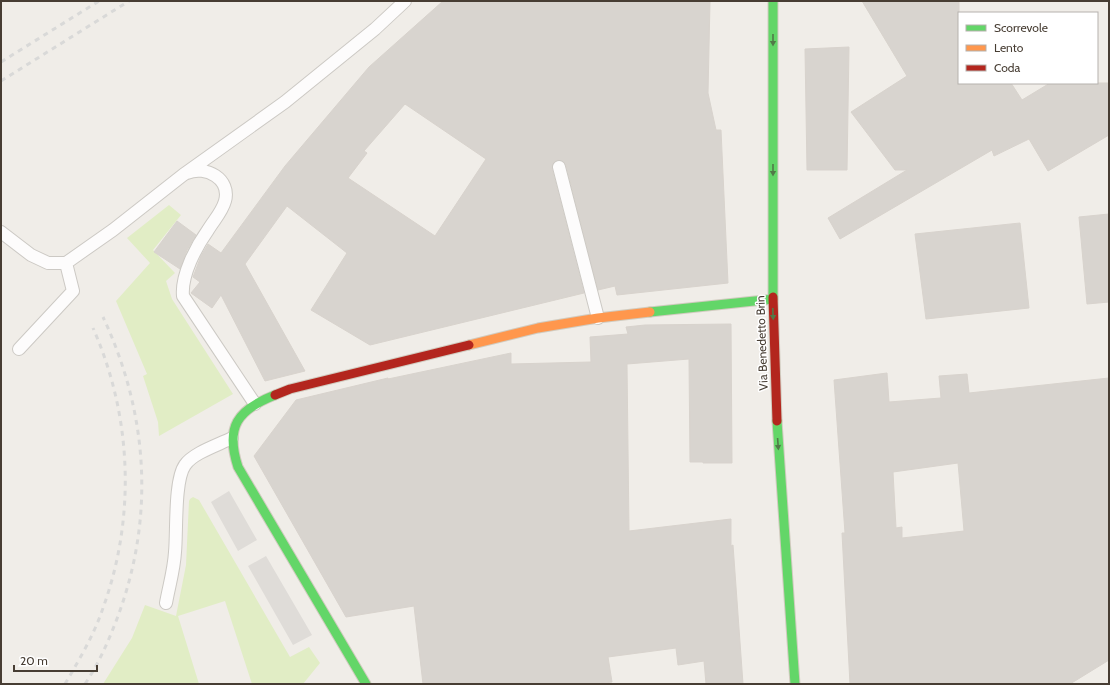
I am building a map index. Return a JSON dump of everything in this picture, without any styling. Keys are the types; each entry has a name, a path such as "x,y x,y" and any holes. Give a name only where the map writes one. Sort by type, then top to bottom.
{"street":[{"name":"Via Benedetto Brin","path":"773,1 773,299 776,407 795,684"},
{"path":"366,684 238,467 233,452 232,438 235,426 243,414 255,404 290,389 538,328 598,318 773,299"}],"lane":[{"path":"1,232 31,255 48,262 66,263 113,230 183,175 285,102 375,29 405,1"},
{"path":"559,167 598,318"},
{"path":"183,175 190,172 202,171 213,173 221,180 226,188 226,200 221,212 208,230 194,254 184,280 182,288 183,296 255,404"},
{"path":"18,349 73,291 66,263"},
{"path":"166,603 176,552 177,499 180,476 190,459 232,438"}],"green space":[{"path":"169,205 181,215 153,250 175,273 166,281 172,299 233,394 159,436 158,422 143,376 147,374 116,301 150,263 127,238"},
{"path":"193,497 199,500 290,657 309,647 320,663 303,684 252,684 225,601 178,616 199,684 103,684 132,638 145,605 176,616 186,565 189,501"}],"shaded area":[{"path":"229,491 257,540 238,551 211,502"},
{"path":"266,556 312,635 293,645 248,566"}],"building":[{"path":"443,1 710,1 708,93 716,130 721,130 728,283 617,295 615,286 598,290 566,165 564,162 558,160 554,162 552,169 584,293 370,345 311,310 347,253 287,206 245,264 305,371 265,381 221,295 212,308 191,293 200,282 193,277 201,256 208,244 221,253 285,166 369,67","holes":["405,104 486,159 435,236 348,178 367,153 364,151"]},
{"path":"862,1 959,1 958,84 1012,84 1022,100 1048,84 1109,83 1109,135 1048,171 1029,139 994,156 992,150 840,239 828,218 907,170 895,170 851,112 907,76"},
{"path":"849,47 847,170 807,170 805,49"},
{"path":"1109,214 1109,302 1087,304 1079,217"},
{"path":"177,221 196,235 187,250 180,269 154,252"},
{"path":"1020,223 1029,308 926,319 915,234"},
{"path":"731,324 732,463 690,462 689,359 627,364 629,531 731,519 731,546 733,545 743,684 706,684 704,661 678,665 676,648 608,657 612,682 597,684 423,684 414,606 346,617 254,456 296,400 388,378 511,353 511,364 591,362 590,337 628,334 626,327 645,325"},
{"path":"887,373 889,402 941,398 939,376 967,374 969,393 1109,378 1109,660 1070,684 850,684 842,533 845,533 834,380","holes":["958,463 964,531 902,538 902,527 896,528 893,472"]}],"railway":[{"path":"1,62 99,1"},
{"path":"1,81 129,1"},
{"path":"85,684 99,660 111,634 130,578 138,541 141,503 141,465 137,427 130,390 118,353 103,317"},
{"path":"65,684 91,638 103,608 114,573 121,538 125,503 125,467 122,431 116,396 106,362 93,328"}],"traffic: fast":[{"path":"773,1 773,297"},
{"path":"650,312 773,299"},
{"path":"275,395 251,407 237,422 233,441 234,453 238,467 366,684"},
{"path":"777,421 795,684"}],"traffic: slow":[{"path":"469,345 538,328 598,318 650,312"}],"traffic: jam":[{"path":"773,297 777,421"},
{"path":"275,395 290,389 469,345"}]}
